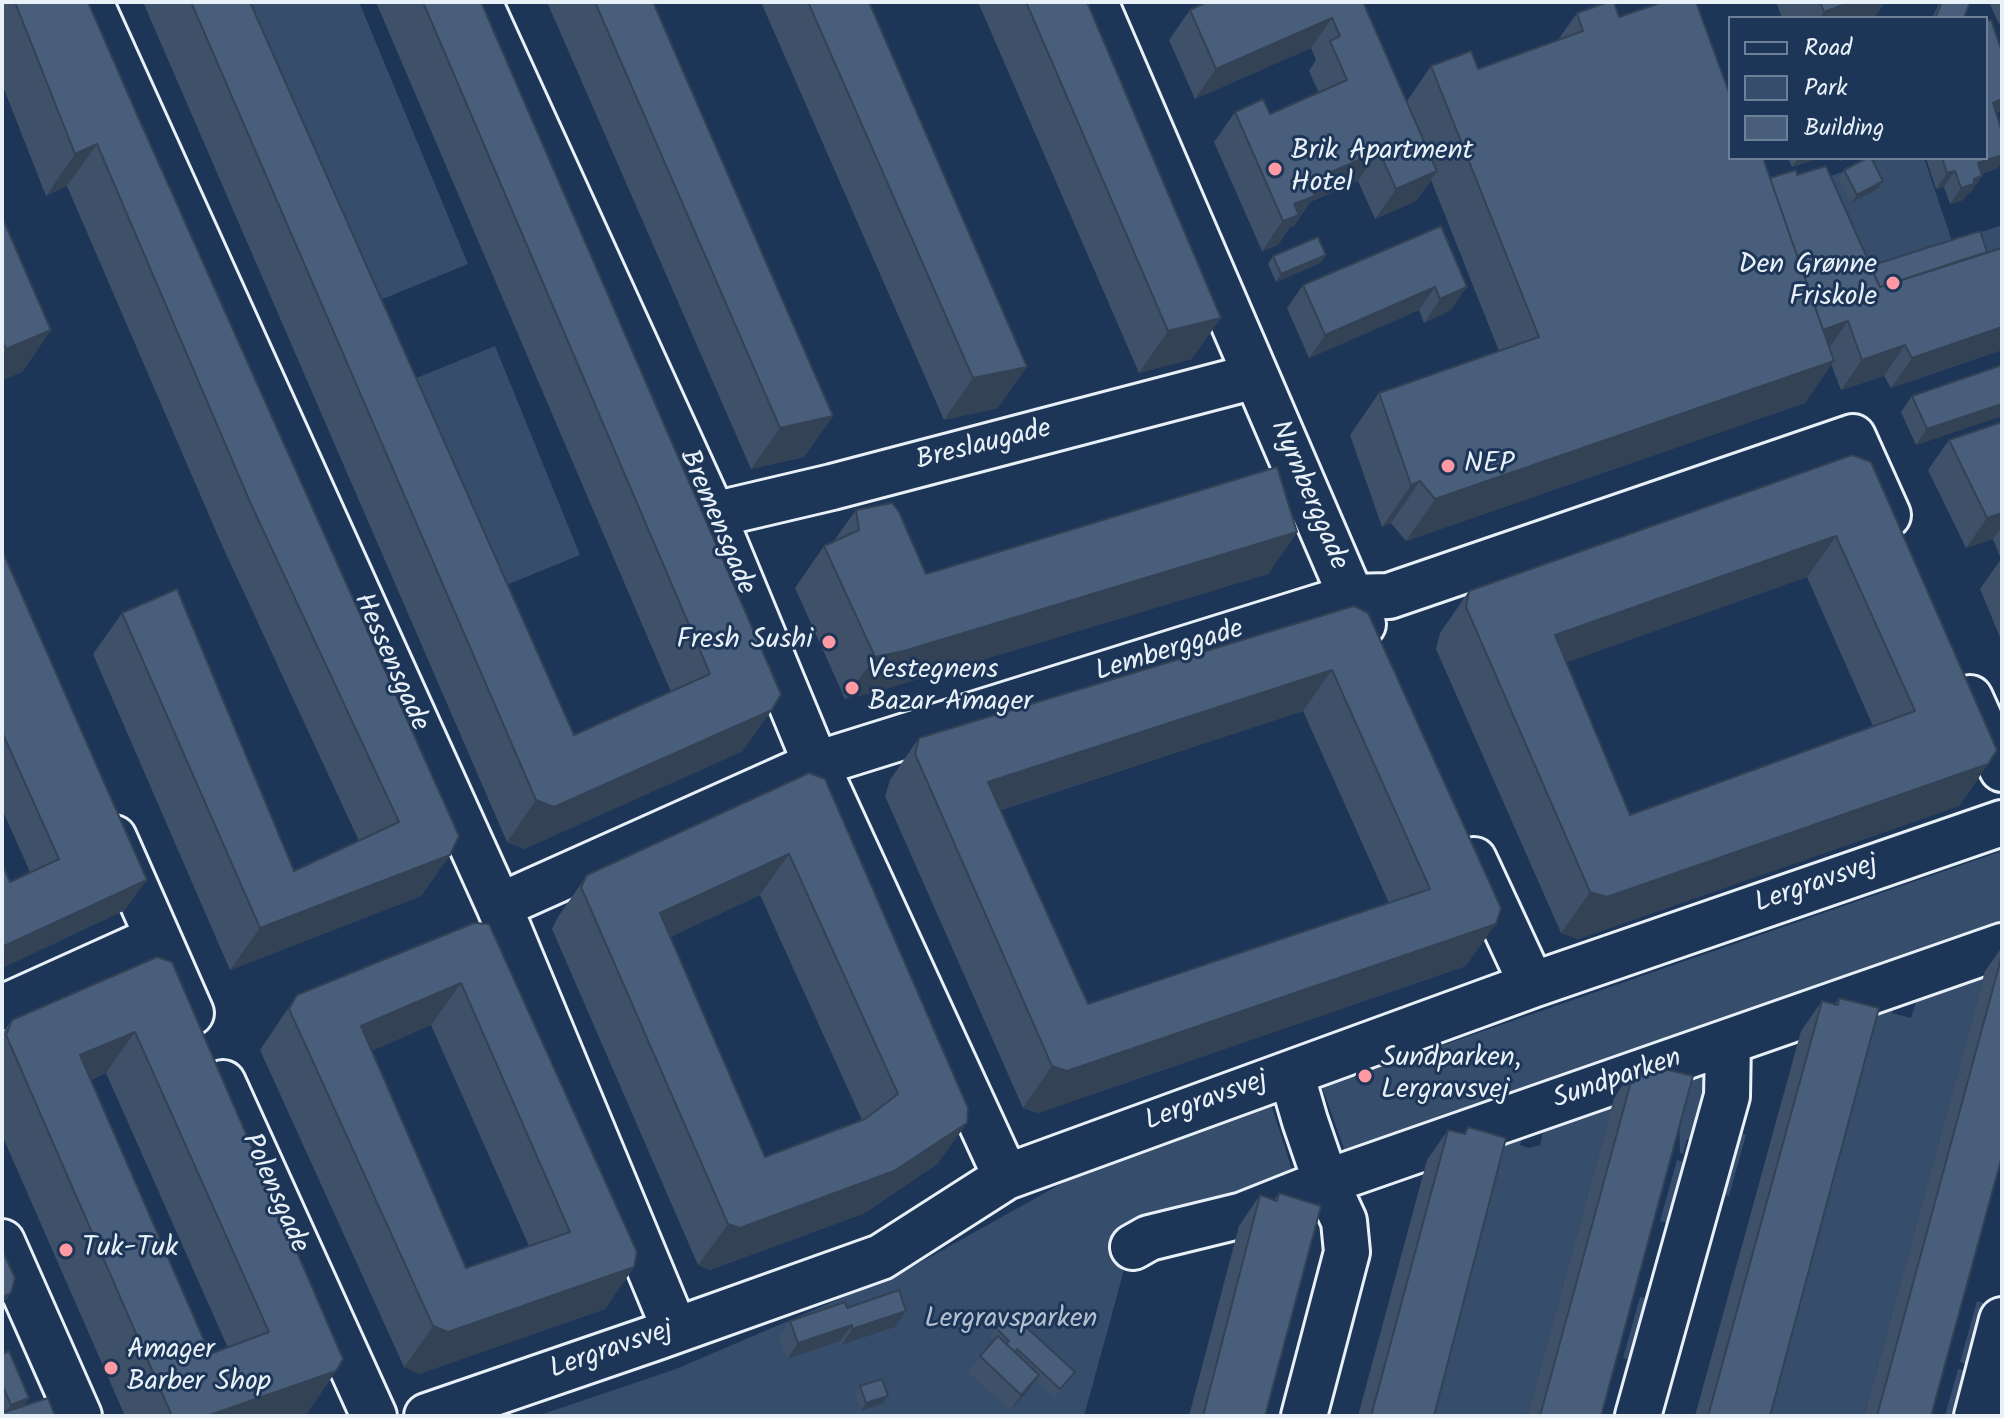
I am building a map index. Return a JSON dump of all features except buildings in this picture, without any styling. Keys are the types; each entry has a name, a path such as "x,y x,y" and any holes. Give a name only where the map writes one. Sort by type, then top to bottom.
{"street":[{"name":"Hessensgade","path":"90,2 499,906 675,1330"},
{"name":"Bremensgade","path":"479,2 713,515 816,764 1006,1177"},
{"name":"Nyrnberggade","path":"1095,2 1377,654"},
{"name":"Breslaugade","path":"713,515 832,487 1255,376"},
{"name":"Lemberggade","path":"499,906 816,764 1351,597 1389,596 1853,437 1905,552"},
{"path":"1957,668 2002,769"},
{"name":"Polensgade","path":"101,807 157,938 374,1416"},
{"name":"Lergravsvej","path":"427,1416 881,1257 1006,1177 1532,985 2002,823"},
{"path":"1457,825 1532,985"},
{"path":"2,1008 157,938"},
{"name":"Sundparken","path":"1133,1247 1149,1238 1243,1215 1326,1182 2002,946"},
{"name":"Sundparken","path":"1638,1416 1727,1096 1728,1042"},
{"path":"1291,1073 1326,1182 1344,1221 1347,1252 1304,1416"},
{"path":"2,1242 79,1416"},
{"path":"1977,1416 2002,1320"}],"green space":[{"path":"226,2 359,2 468,264 356,310"},
{"path":"1876,160 1925,160 1952,241 1846,277 1808,184"},
{"path":"2002,225 2002,275 1996,277 1981,232"},
{"path":"495,346 580,555 499,588 414,379"},
{"path":"2002,851 2002,930 1347,1157 1322,1087"},
{"path":"1985,971 1864,1416 1757,1416 1862,1021 1896,997 1892,1013 1911,1018 1920,990"},
{"path":"1698,1073 1710,1089 1697,1142 1687,1139 1683,1154 1680,1153 1678,1076"},
{"path":"1614,1098 1527,1416 1421,1416 1447,1157 1525,1127 1520,1145 1529,1148 1540,1145 1546,1118"},
{"name":"Lergravsparken","path":"1271,1104 1294,1176 1135,1230 1084,1416 537,1416 676,1369 905,1271 1095,1165"},
{"path":"1731,1131 1746,1135 1729,1196 1714,1191"},
{"path":"1677,1160 1693,1164 1676,1225 1660,1221"},
{"path":"1640,1297 1654,1301 1637,1361 1623,1358"},
{"path":"1977,1301 1991,1305 1974,1366 1960,1362"},
{"path":"1958,1369 1972,1372 1960,1416 1945,1416"}],"place":[{"name":"Brik Apartment Hotel","path":"1275,169"},
{"name":"Den Grønne Friskole","path":"1893,283"},
{"name":"NEP","path":"1448,466"},
{"name":"Fresh Sushi","path":"829,642"},
{"name":"Vestegnens Bazar Amager","path":"852,688"},
{"name":"Sundparken, Lergravsvej","path":"1365,1076"},
{"name":"Tuk-Tuk","path":"66,1250"},
{"name":"Amager Barber Shop","path":"111,1368"}]}
